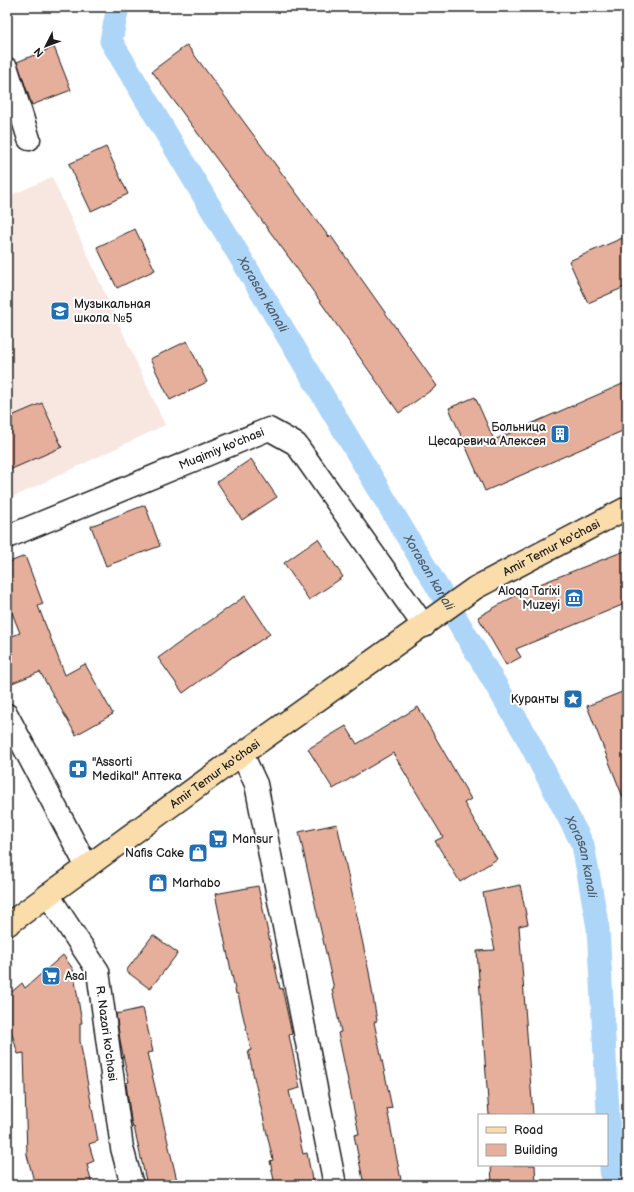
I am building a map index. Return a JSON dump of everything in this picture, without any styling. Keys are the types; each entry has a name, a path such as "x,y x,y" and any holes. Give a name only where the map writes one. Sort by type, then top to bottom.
{"main road":[{"name":"Amir Temur ko'chasi","path":"7,925 242,754 424,626 475,588 627,508"}],"street":[{"path":"7,69 29,139"},
{"name":"Muqimiy ko'chasi","path":"7,537 269,429 296,444 424,626"},
{"path":"7,715 87,867"},
{"path":"242,754 256,784 335,1185"},
{"name":"R. Nazari ko'chasi","path":"48,895 98,971 122,1148 132,1185"}],"shaded area":[{"name":"Музыкальная школа №5","path":"52,177 165,425 7,500 7,197"}],"building":[{"path":"187,45 329,237 331,236 437,386 399,413 293,263 152,71"},
{"path":"54,47 71,90 32,105 17,62"},
{"path":"106,147 128,194 91,211 69,164"},
{"path":"135,229 155,270 117,288 97,247"},
{"path":"627,236 627,286 588,303 569,261"},
{"path":"187,341 207,382 170,400 150,359"},
{"name":"Больница Цесаревича Алексея","path":"627,382 627,429 485,491 449,408 475,397 494,440"},
{"path":"42,403 62,447 7,471 7,418"},
{"path":"251,459 277,497 242,520 217,482"},
{"path":"145,505 160,546 106,566 91,526"},
{"path":"318,539 343,577 309,600 284,563"},
{"name":"Aloqa Tarixi Muzeyi","path":"627,550 627,603 516,649 521,657 506,665 478,617 527,589"},
{"path":"25,556 43,604 38,606 65,675 85,664 113,714 76,735 40,672 7,685 7,638 20,633 7,600 7,563"},
{"path":"245,596 270,634 235,657 234,656 183,693 158,658"},
{"path":"627,690 627,804 626,805 587,706"},
{"path":"418,707 471,799 464,803 497,859 460,882 435,841 443,837 393,753 333,789 308,749 346,726 357,744"},
{"path":"337,824 369,972 377,1021 374,1022 392,1108 387,1109 402,1185 364,1185 354,1135 359,1134 338,1033 341,1032 332,989 334,989 299,832"},
{"path":"520,885 528,924 519,926 533,1114 489,1114 477,951 495,950 483,893"},
{"path":"258,886 280,989 282,988 292,1034 289,1035 300,1088 289,1091 303,1154 307,1153 313,1185 275,1185 270,1161 273,1160 248,1051 251,1050 238,994 236,994 215,894"},
{"path":"153,935 178,953 150,989 126,971"},
{"path":"63,955 73,969 82,1023 80,1023 80,1041 98,1141 89,1144 94,1161 87,1164 92,1185 35,1185 27,1155 24,1053 18,1054 7,1017 7,996 22,983 25,988"},
{"path":"143,1008 153,1052 147,1053 178,1185 147,1185 134,1127 133,1128 131,1120 126,1083 129,1082 116,1014"},
{"path":"491,1166 535,1166 536,1185 492,1185"}],"waterway":[{"name":"Xorasan kanali","path":"118,7 111,41 524,732 583,845 598,928 612,1185"}],"place":[{"name":"Музыкальная школа №5","path":"60,311"},
{"name":"Больница Цесаревича Алексея","path":"560,434"},
{"name":"Aloqa Tarixi Muzeyi","path":"574,598"},
{"name":"Куранты","path":"573,699"},
{"name":"\"Assorti Medikal\" Аптека","path":"78,769"},
{"name":"Mansur","path":"218,839"},
{"name":"Nafis Cake","path":"198,853"},
{"name":"Marhabo","path":"158,883"},
{"name":"Asal","path":"51,976"}]}
